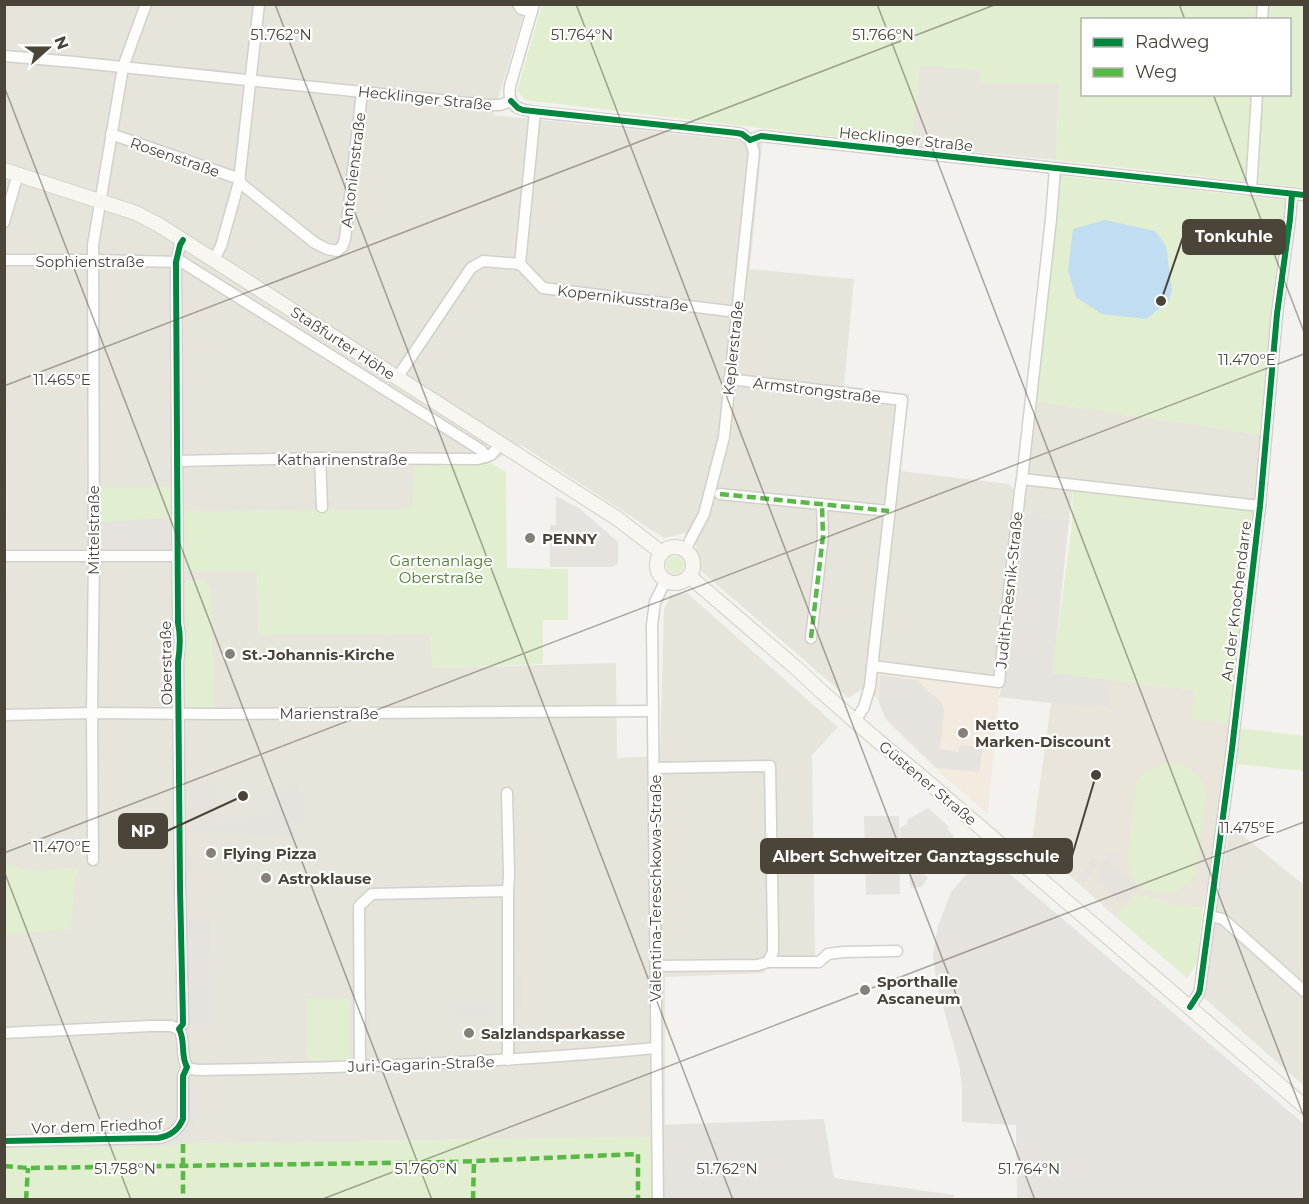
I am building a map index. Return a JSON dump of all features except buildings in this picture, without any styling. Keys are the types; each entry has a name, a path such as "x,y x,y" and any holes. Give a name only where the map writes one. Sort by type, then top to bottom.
{"main road":[{"name":"Staßfurter Höhe","path":"11,172 136,213 159,225 623,523 662,553"},
{"path":"673,547 685,550 693,562 689,576 678,582 666,580 661,576 658,567 662,553 673,547"},
{"name":"Güstener Straße","path":"689,576 1305,1106"}],"street":[{"name":"Mittelstraße","path":"93,860 92,260 123,67 146,4"},
{"path":"214,259 221,246 240,181 259,4"},
{"path":"511,101 510,86 533,8 521,9 518,4"},
{"name":"Hecklinger Straße","path":"4,56 488,105 500,105 511,101 518,108 535,112 737,133 750,140 761,136 1305,195"},
{"name":"Antonienstraße","path":"342,248 345,239 362,92"},
{"path":"1251,190 1257,96"},
{"path":"397,378 471,268 483,261 520,264 535,112"},
{"name":"Rosenstraße","path":"111,134 240,181 315,243 337,251 342,248"},
{"name":"Keplerstraße","path":"685,550 698,529 705,509 723,437 754,152 750,140"},
{"path":"1023,479 1055,168"},
{"path":"4,222 11,172"},
{"name":"An der Knochendarre","path":"1190,1007 1199,993 1232,749 1260,506 1277,314 1292,194"},
{"name":"Oberstraße","path":"183,240 176,262 183,1021 179,1029 183,1038 184,1059 187,1067 183,1076 183,1119"},
{"name":"Sophienstraße","path":"4,260 176,262"},
{"name":"Staßfurter Höhe","path":"176,262 187,264 481,450 486,457"},
{"name":"Kopernikusstraße","path":"520,264 543,288 737,312"},
{"name":"Armstrongstraße","path":"729,380 902,400 869,694 855,721"},
{"path":"486,457 495,452 501,444"},
{"name":"Katharinenstraße","path":"177,461 320,458 478,459 486,457"},
{"path":"320,458 322,507"},
{"name":"An der Knochendarre","path":"1023,479 1260,506"},
{"name":"Judith-Resnik-Straße","path":"873,666 999,682 1023,479"},
{"path":"720,494 889,511"},
{"path":"811,638 823,536 822,504"},
{"path":"4,556 178,556"},
{"name":"Valentina-Tereschkowa-Straße","path":"658,1200 653,612 655,600 666,580"},
{"name":"Marienstraße","path":"4,715 653,711"},
{"path":"654,768 770,766 773,952 768,962"},
{"path":"507,793 508,1060"},
{"path":"360,1067 359,906 372,894 508,891"},
{"path":"1210,916 1223,919 1305,991"},
{"path":"656,966 819,962 828,954 897,951"},
{"path":"4,1034 150,1026 171,1026 179,1029"},
{"name":"Juri-Gagarin-Straße","path":"187,1067 198,1070 360,1067 588,1055 655,1048"},
{"name":"Vor dem Friedhof","path":"4,1141 158,1138 171,1134 183,1119"}],"shaded area":[{"path":"527,4 493,115 762,143 750,269 854,279 844,386 909,394 900,471 1009,484 1020,498 1034,401 1263,435 1256,508 1073,488 1069,520 1020,512 1002,686 879,672 877,698 861,690 848,698 700,570 696,546 685,533 664,538 521,445 490,463 414,467 413,509 185,511 257,571 259,635 430,634 433,668 616,663 617,758 660,756 664,609 671,595 687,593 838,727 812,755 815,957 779,958 763,973 665,977 665,1125 655,1137 222,1143 160,1147 5,1149 4,708 7,549 5,5"},
{"path":"920,66 980,69 981,83 1059,82 1056,160 911,146"},
{"path":"556,496 580,509 618,542 618,563 613,567 550,567 550,525 556,525"},
{"path":"1020,512 1069,520 1053,672 1112,680 1109,708 999,697 1003,681"},
{"path":"172,518 173,549 101,553 99,522"},
{"path":"879,672 1000,686 988,814 936,769 885,719 877,698"},
{"path":"880,675 916,680 943,704 940,749 958,752 960,745 983,747 979,772 937,768 886,719 878,699"},
{"path":"1112,680 1194,690 1192,719 1229,723 1203,908 1173,905 1137,894 1116,917 1032,842 1051,703 1108,708"},
{"path":"190,783 216,783 217,805 212,805 213,818 269,817 269,787 298,784 298,791 304,792 305,824 299,825 299,835 190,832"},
{"path":"928,808 948,826 948,830 954,836 923,873 928,878 922,887 911,888 908,870 901,870 900,828 907,824 907,820"},
{"path":"864,816 899,816 900,894 866,895"},
{"path":"1230,825 1304,885 1304,1086 1203,997"},
{"path":"183,842 188,842 188,919 210,919 212,1027 190,1027 189,1015 185,1015"},
{"path":"1111,852 1116,855 1112,862 1137,888 1122,905 1098,880 1103,873 1099,870"},
{"path":"985,853 1304,1124 1304,1199 1017,1199 1016,1125 962,1122 962,1087 959,1064 937,985 933,955 938,926 951,892"},
{"path":"1093,857 1099,861 1084,883 1078,879"},
{"path":"498,878 501,882 497,887 383,892 383,886 475,886 493,882"},
{"path":"442,894 442,902 384,902 384,895"},
{"path":"514,919 521,919 521,950 515,950"},
{"path":"515,977 522,977 522,1008 515,1008"},
{"path":"369,997 370,1028 363,1028 362,998"},
{"path":"458,1004 495,1004 495,1020 458,1020"},
{"path":"188,1088 196,1089 196,1116 190,1135 181,1141 176,1140 185,1128 188,1119"},
{"path":"824,1119 834,1178 954,1195 954,1199 660,1199 657,1125"}],"green space":[{"path":"542,5 1304,5 1304,188 1056,160 1059,83 980,83 980,69 920,66 911,146 525,100 517,91"},
{"path":"1060,176 1286,200 1263,435 1034,401"},
{"name":"Gartenanlage Oberstraße","path":"490,463 506,472 507,568 568,569 568,620 543,620 543,664 433,668 430,634 259,635 257,571 183,571 185,511 412,509 414,467"},
{"path":"172,487 173,550 99,555 101,488"},
{"path":"1073,487 1256,508 1229,723 1191,719 1194,690 1052,673 1072,525"},
{"path":"671,556 679,556 684,561 682,572 671,574 666,569 666,561"},
{"path":"184,580 204,580 211,590 214,711 185,711"},
{"path":"1239,728 1304,736 1304,771 1237,764"},
{"path":"1176,763 1189,768 1201,779 1206,792 1196,874 1188,884 1174,892 1157,893 1144,889 1133,879 1127,861 1136,783 1146,771 1161,764"},
{"path":"5,864 33,871 79,867 75,882 71,929 5,935"},
{"path":"1137,894 1173,905 1203,908 1197,963 1187,978 1116,917"},
{"path":"306,998 349,998 350,1060 307,1060"},
{"path":"655,1137 656,1199 5,1199 4,1149 160,1147 222,1143"}],"water":[{"path":"1105,220 1155,231 1166,246 1172,291 1169,301 1146,319 1102,314 1076,297 1068,271 1073,229"}],"marked path":[{"path":"720,494 889,511"},
{"path":"811,638 823,536 822,504"},
{"path":"183,1144 183,1200"},
{"path":"4,1166 28,1168 452,1162 638,1154 638,1200"},
{"path":"473,1200 474,1161"},
{"path":"26,1200 28,1168"}],"cycle path":[{"path":"511,101 523,110 737,133 750,140 761,136 1304,195"},
{"path":"1190,1007 1200,989 1232,749 1260,506 1277,314 1292,194"},
{"path":"4,1141 158,1138 173,1132 183,1119 183,1076 187,1067 179,1029 183,1021 176,262 183,240"}],"place":[{"name":"Tonkuhle","path":"1161,301"},
{"name":"PENNY","path":"530,538"},
{"name":"St.-Johannis-Kirche","path":"230,654"},
{"name":"Netto Marken-Discount","path":"963,733"},
{"name":"Albert Schweitzer Ganztagsschule","path":"1096,775"},
{"name":"NP","path":"243,796"},
{"name":"Flying Pizza","path":"211,853"},
{"name":"Astroklause","path":"266,878"},
{"name":"Sporthalle Ascaneum","path":"865,990"},
{"name":"Salzlandsparkasse","path":"469,1033"}]}
